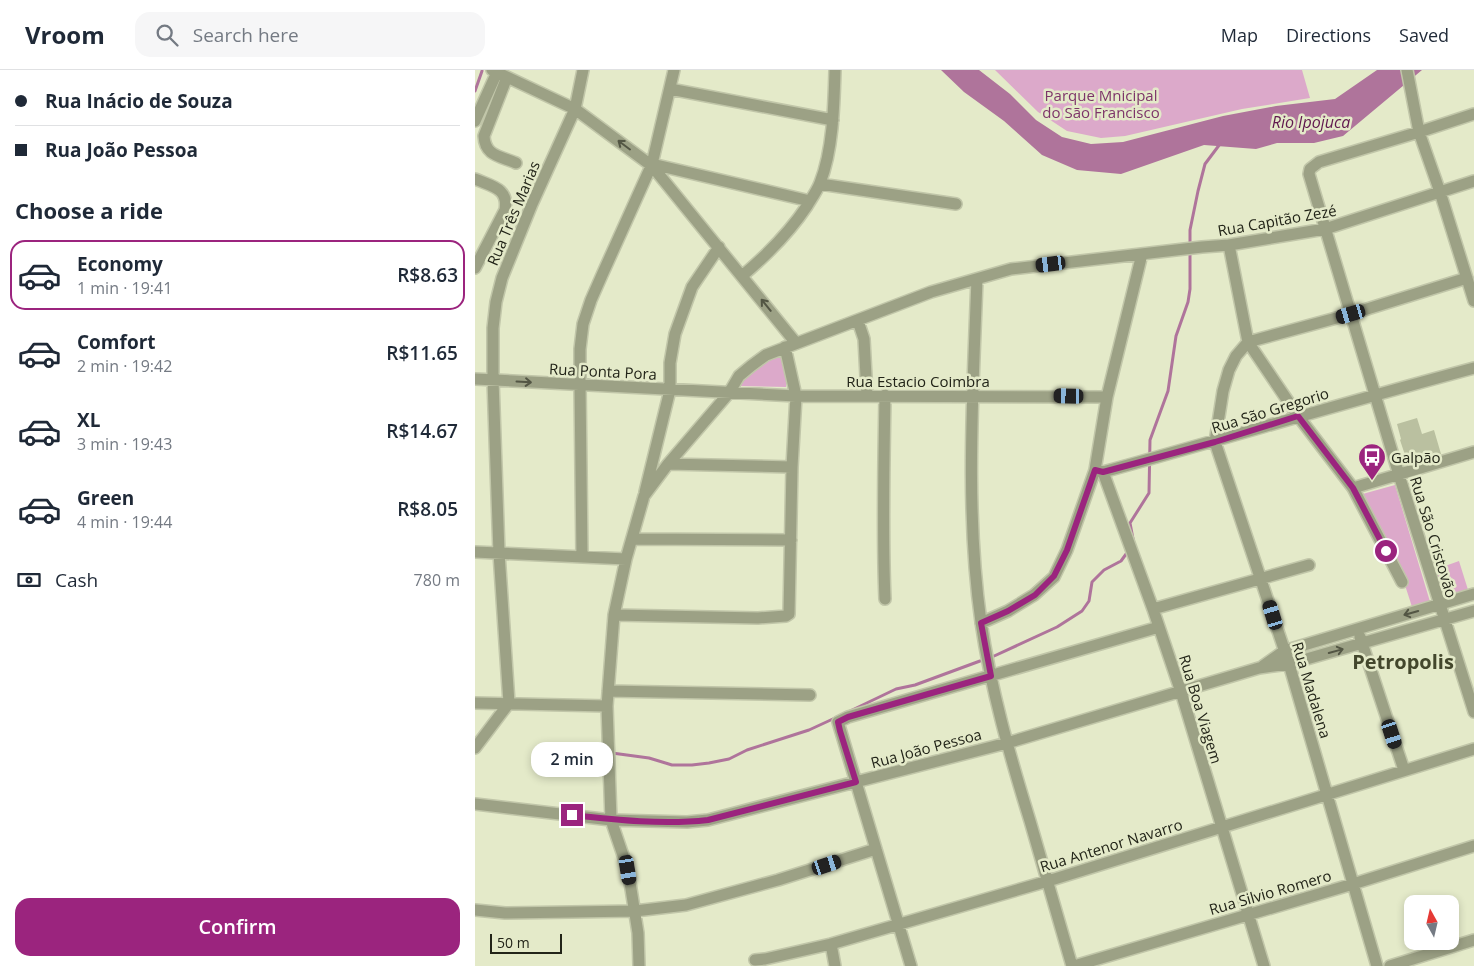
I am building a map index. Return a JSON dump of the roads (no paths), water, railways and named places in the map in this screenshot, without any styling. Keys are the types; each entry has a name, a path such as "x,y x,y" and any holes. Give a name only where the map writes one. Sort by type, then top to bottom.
{"street":[{"name":"Rua Três Marias","path":"509,703 499,553 493,380 493,328 496,302 502,278 532,204 575,109 583,70"},
{"path":"582,557 580,348 583,324 591,300 652,165 674,70"},
{"path":"742,276 784,237 797,221 820,184 833,120 835,70"},
{"path":"1407,70 1419,132 1441,192 1474,301"},
{"path":"499,72 575,109 652,165 742,276 791,345 796,396 792,467 789,614 786,616 758,618 615,615"},
{"path":"475,121 499,72"},
{"path":"499,72 484,136 485,143 490,153 516,163"},
{"path":"670,89 833,120"},
{"path":"1419,132 1474,114"},
{"name":"Rua São Cristovão","path":"1419,132 1319,162 1310,169 1309,174 1399,474 1474,712"},
{"path":"652,165 810,201"},
{"path":"475,179 501,190 505,196 506,203 505,210 475,268"},
{"name":"Rua Capitão Zezé","path":"644,496 668,464 729,393 739,376 766,355 791,345 931,292 1011,269 1229,245 1325,229 1474,181"},
{"path":"820,184 956,204"},
{"path":"1229,245 1248,342 1298,416 1353,488 1403,582"},
{"path":"639,966 635,911 628,870 611,820 607,706 615,615 626,559 644,496 670,390 670,364 675,334 692,287 719,248"},
{"path":"981,623 1008,611 1035,595 1054,576 1067,550 1099,471 1107,397 1142,254"},
{"path":"1248,342 1351,314 1467,278"},
{"path":"977,279 973,395 974,546 981,623 1007,743 1073,966"},
{"path":"858,320 864,340 867,396"},
{"name":"Rua Madalena","path":"1248,342 1236,356 1229,370 1223,391 1215,442 1289,664 1377,966"},
{"name":"Rua São Gregorio","path":"1099,471 1157,458 1298,416 1474,368"},
{"name":"Rua Ponta Pora","path":"475,379 729,393"},
{"name":"Rua Estacio Coimbra","path":"729,393 796,396 973,395 1107,397"},
{"path":"885,395 883,502 885,599"},
{"path":"1353,488 1474,452"},
{"path":"668,464 792,467"},
{"name":"Rua Boa Viagem","path":"1099,471 1128,541 1181,692 1263,966"},
{"path":"632,539 791,540"},
{"path":"475,552 626,559"},
{"path":"1153,609 1309,565"},
{"name":"Rua João Pessoa","path":"1259,668 1284,651 1474,594"},
{"name":"Rua João Pessoa","path":"475,804 611,820 687,822 708,820 1007,743 1259,668 1289,664 1474,611"},
{"path":"911,966 838,722 848,717 1159,627"},
{"path":"1357,629 1404,770"},
{"path":"608,691 810,695"},
{"path":"475,703 607,706"},
{"path":"475,748 509,703"},
{"name":"Rua Antenor Navarro","path":"755,960 831,944 1048,881 1474,749"},
{"name":"Rua Silvio Romero","path":"1073,966 1353,884 1474,846"},
{"path":"475,910 505,912 635,911 687,905 778,880 876,849"},
{"path":"1390,966 1474,940"},
{"path":"831,944 835,966"}],"water":[{"name":"Rio Ipojuca","path":"941,70 979,70 1010,94 1036,120 1062,137 1091,144 1123,142 1223,116 1276,106 1335,99 1377,70 1422,70 1343,136 1314,143 1277,143 1256,149 1204,145 1121,174 1077,170 1042,155 1004,121 964,92"}],"waterway":[{"path":"475,91 482,71"},
{"path":"1134,544 1130,523 1149,493 1150,440 1168,391 1176,336 1188,302 1190,289 1190,230 1198,191 1205,164 1220,144"},
{"path":"992,657 1057,627 1082,611 1089,601 1092,582 1104,570 1121,561 1129,550"},
{"path":"848,712 896,689 915,685 980,661"},
{"path":"612,753 649,758 672,765 709,763 729,759 747,750 809,730 835,718"},
{"path":"541,756 568,752 605,752"}],"place":[{"name":"Galpão","path":"1372,481"}],"district":[{"name":"Petropolis","path":"1403,661"}],"park label":[{"name":"Parque Mnicipal do São Francisco","path":"1101,104"}]}
